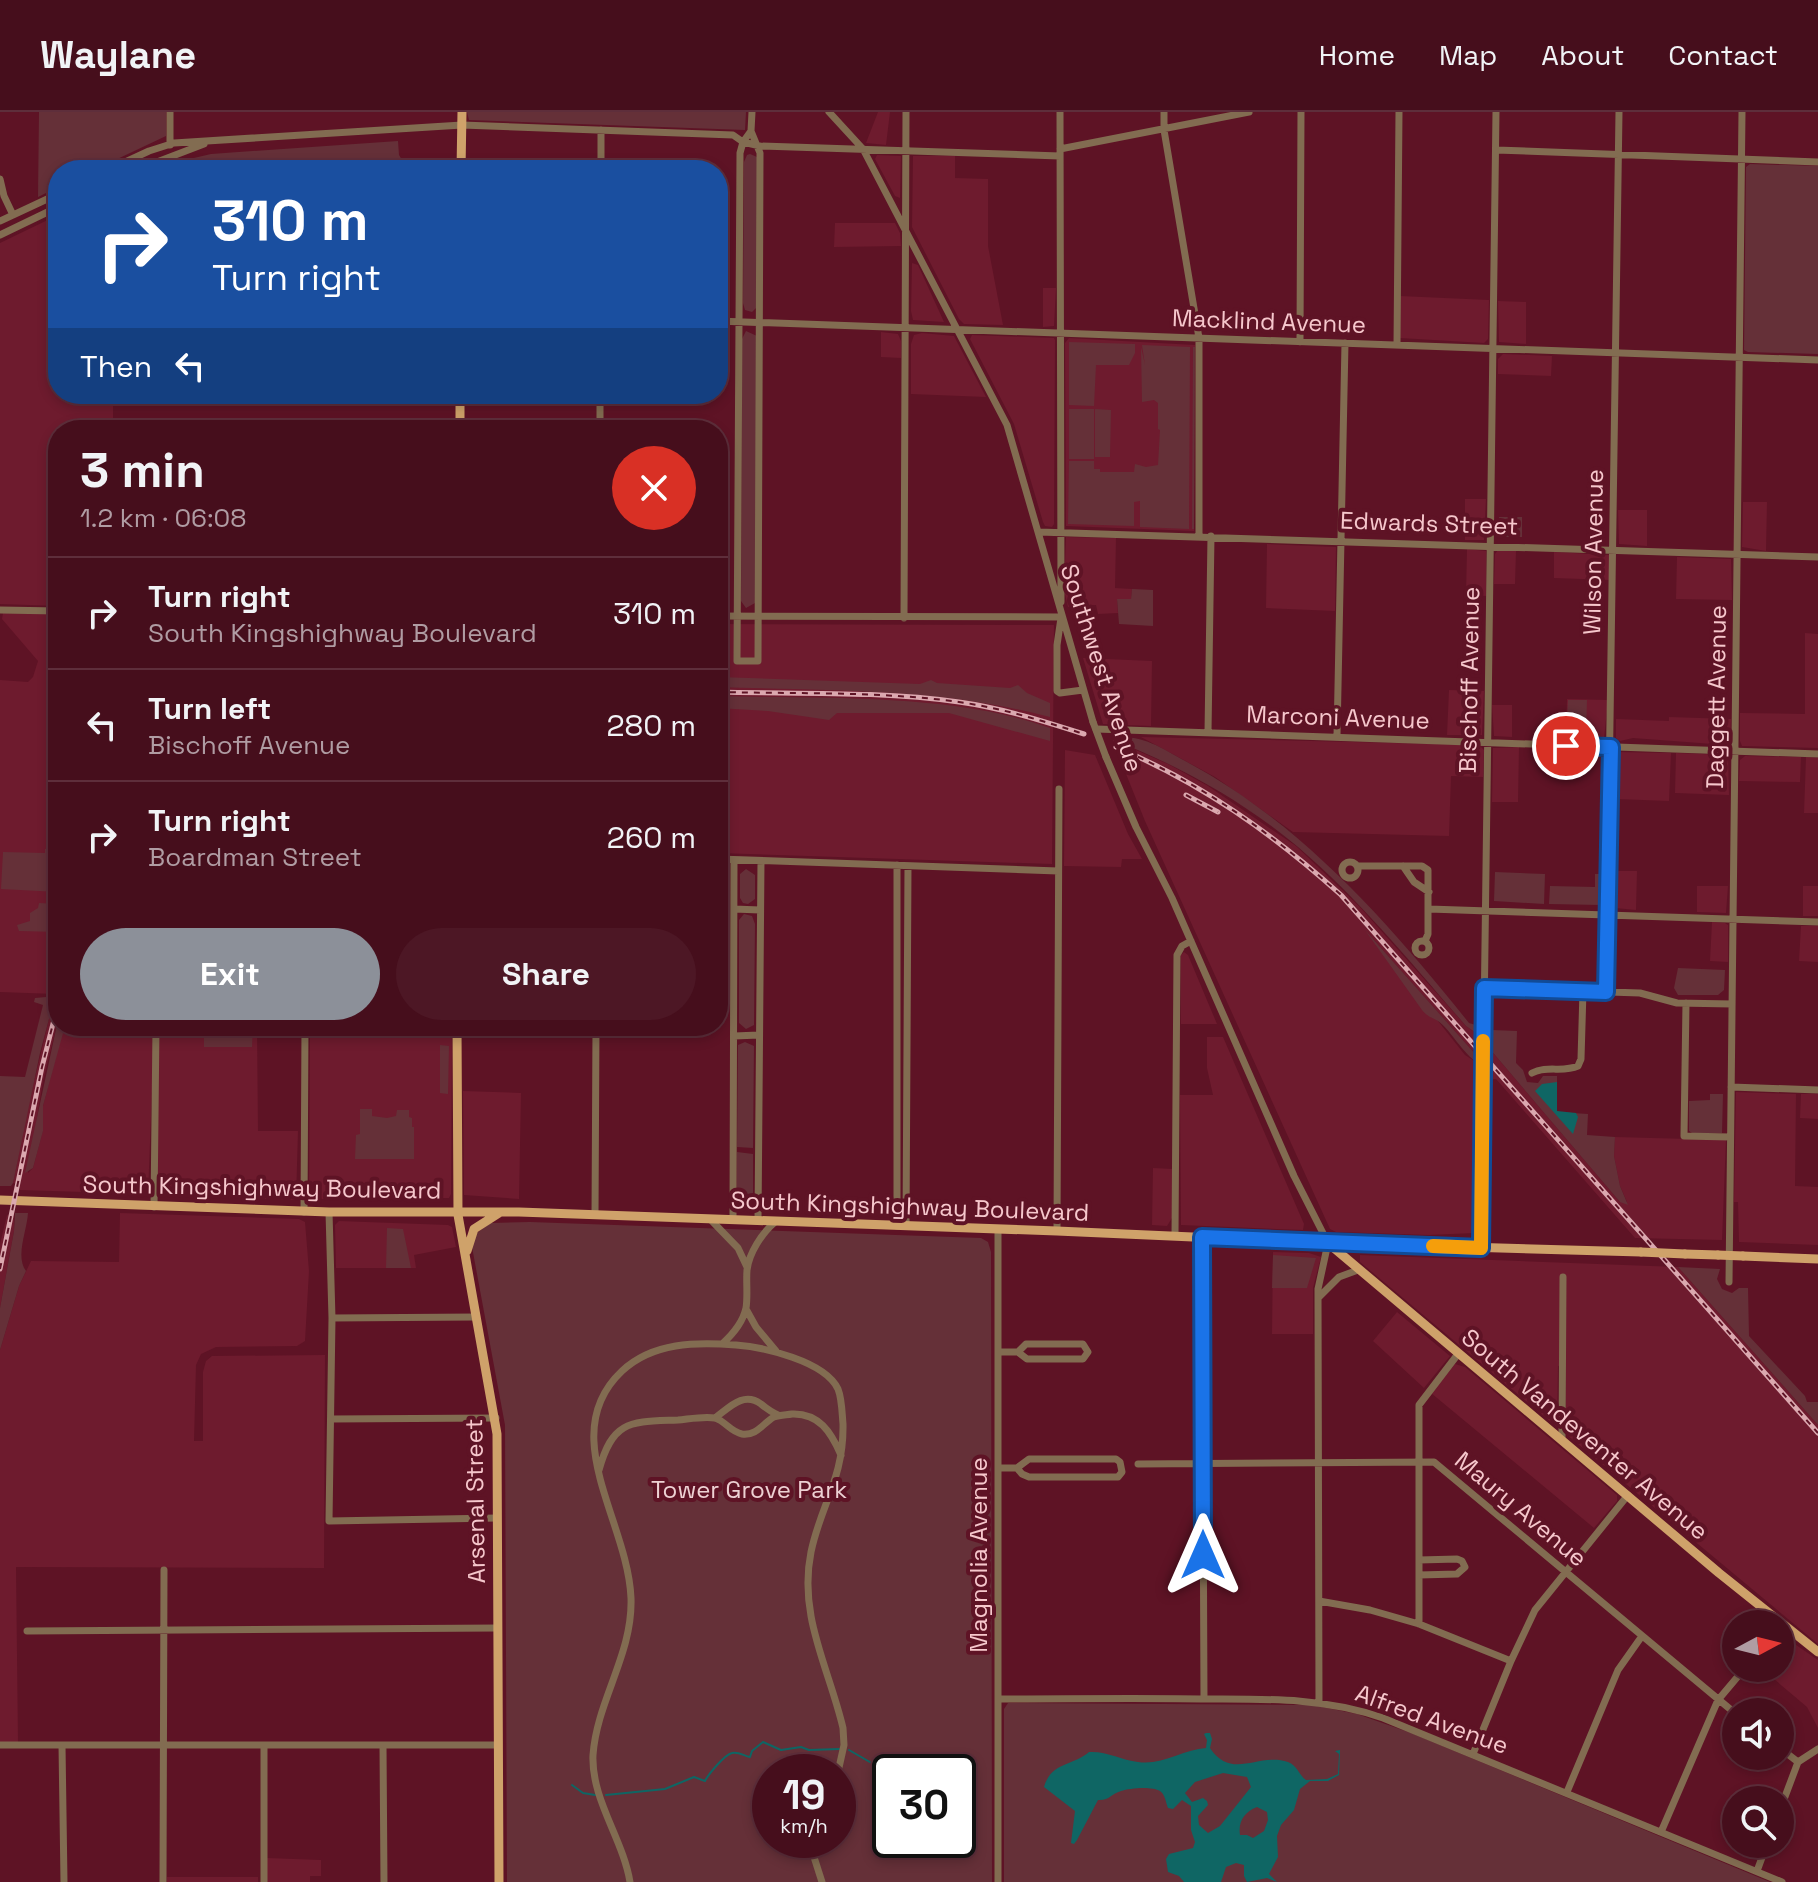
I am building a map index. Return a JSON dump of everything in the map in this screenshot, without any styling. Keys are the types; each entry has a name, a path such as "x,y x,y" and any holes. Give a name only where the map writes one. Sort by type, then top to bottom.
{"main road":[{"path":"461,160 462,112"},
{"name":"Arsenal Street","path":"457,1036 458,1212 496,1418 499,1882"},
{"name":"South Kingshighway Boulevard","path":"0,1200 304,1212 595,1215 1818,1259"},
{"path":"466,1259 474,1229 500,1212"},
{"name":"South Vandeventer Avenue","path":"1328,1243 1763,1610"},
{"name":"South Vandeventer Avenue","path":"1794,1634 1818,1652"}],"street":[{"path":"170,112 170,156"},
{"path":"751,131 740,153 737,661 758,661 760,323 758,145 751,131 752,112"},
{"name":"Southwest Avenue","path":"829,112 863,149 1007,425 1061,617 1106,757 1294,1176 1328,1243"},
{"path":"904,618 906,112"},
{"path":"1060,112 1061,617 1057,645 1057,691 1083,690"},
{"path":"1164,112 1164,130 1199,338 1199,536"},
{"path":"132,160 170,144 462,125 733,135 743,142 758,145 1060,153 1249,112"},
{"path":"1300,342 1301,112"},
{"path":"1397,345 1399,112"},
{"name":"Bischoff Avenue","path":"1481,1248 1496,112"},
{"name":"Wilson Avenue","path":"1606,992 1619,112"},
{"name":"Daggett Avenue","path":"1729,1282 1742,112"},
{"path":"601,130 601,160"},
{"path":"160,160 210,143"},
{"path":"1496,150 1818,162"},
{"path":"0,179 13,215"},
{"path":"0,221 48,199"},
{"path":"0,235 48,212"},
{"name":"Macklind Avenue","path":"728,321 1818,360"},
{"path":"1337,736 1345,343"},
{"name":"Edwards Street","path":"1039,532 1818,557"},
{"path":"1208,732 1211,536"},
{"path":"0,610 48,611"},
{"path":"728,616 1061,617"},
{"name":"Marconi Avenue","path":"1094,725 1108,729 1818,754"},
{"path":"1057,1231 1059,789"},
{"path":"728,860 1058,871"},
{"path":"733,1220 734,860"},
{"path":"758,1221 761,861"},
{"path":"897,865 901,1226"},
{"path":"1401,865 1414,882 1429,892"},
{"path":"901,1226 908,866"},
{"path":"1357,866 1422,866 1429,874 1428,934 1425,941"},
{"path":"734,909 760,910"},
{"path":"1429,909 1818,922"},
{"path":"1175,1236 1177,955 1182,946 1191,941"},
{"path":"1484,988 1648,994 1672,1002 1732,1004"},
{"path":"1532,1073 1578,1066 1581,1059 1583,991"},
{"path":"1686,1003 1684,1136 1730,1137"},
{"path":"897,1033 907,1033"},
{"path":"734,1036 759,1035"},
{"path":"154,1207 156,1036"},
{"path":"304,1212 305,1036"},
{"path":"595,1215 596,1036"},
{"path":"1731,1087 1818,1090"},
{"path":"329,1212 332,1318 329,1521 497,1518"},
{"path":"710,1219 738,1248 747,1267"},
{"path":"722,1344 737,1327 746,1309 747,1267 762,1236 775,1222"},
{"name":"Magnolia Avenue","path":"998,1229 998,1882"},
{"path":"1202,1237 1204,1699"},
{"path":"1319,1702 1319,1282 1328,1243"},
{"path":"1319,1297 1339,1277 1358,1270"},
{"path":"1562,1440 1563,1277"},
{"path":"746,1309 776,1351"},
{"path":"332,1318 476,1317"},
{"path":"630,1882 593,1765 598,1721 627,1643 631,1614 624,1551 598,1472 592,1437 594,1416 603,1395 617,1375 642,1357 669,1346 722,1344 776,1351 822,1372 834,1381 841,1404 841,1457 836,1483 814,1540 808,1584 811,1626 843,1728 842,1754"},
{"path":"998,1352 1018,1352 1026,1344 1083,1344 1088,1352 1083,1359 1024,1358 1018,1352"},
{"path":"1419,1624 1417,1462 1420,1401 1458,1354"},
{"path":"598,1472 606,1449 621,1428 642,1422 715,1418 735,1402 747,1399 759,1402 778,1415 815,1418 829,1433 841,1457"},
{"path":"715,1418 737,1432 748,1434 778,1415"},
{"path":"331,1419 496,1418"},
{"path":"998,1468 1017,1468 1029,1477 1118,1477 1122,1472 1122,1466 1116,1459 1029,1459 1017,1468"},
{"name":"Maury Avenue","path":"1138,1464 1434,1462 1722,1703"},
{"path":"1473,1754 1535,1610 1628,1495"},
{"path":"1419,1560 1457,1559 1465,1567 1457,1574 1419,1575"},
{"path":"163,1882 164,1570"},
{"path":"1319,1601 1370,1610 1419,1624 1511,1661"},
{"path":"27,1631 498,1628"},
{"path":"1567,1792 1618,1670 1642,1636"},
{"path":"1661,1832 1718,1700 1733,1682"},
{"name":"Alfred Avenue","path":"998,1699 1319,1702 1370,1713 1782,1882"},
{"path":"0,1745 498,1745"},
{"path":"62,1745 64,1882"},
{"path":"264,1745 264,1882"},
{"path":"383,1745 384,1882"},
{"path":"1789,1786 1798,1762 1818,1749"},
{"path":"1794,1759 1798,1762"},
{"path":"814,1858 822,1882"},
{"path":"1757,1871 1762,1858"}],"shaded area":[{"path":"878,112 890,112 886,145 866,143"},
{"path":"877,155 901,156 900,198 895,196 875,159"},
{"path":"913,156 955,156 955,178 988,179 988,246 1003,325 964,324 959,319 912,227"},
{"path":"48,220 48,404 113,404 113,420 48,420 48,606 0,604 0,243"},
{"path":"835,223 895,223 901,246 834,247"},
{"path":"912,263 918,265 944,322 913,320"},
{"path":"1043,288 1056,288 1054,326 1043,327"},
{"path":"1400,296 1489,300 1488,339 1484,343 1400,338"},
{"path":"1498,301 1526,302 1526,344 1499,342"},
{"path":"881,332 898,334 901,358 881,357"},
{"path":"914,335 954,336 986,397 911,394 911,344"},
{"path":"972,335 1055,340 1052,527 1045,526 1043,522 1014,424 970,339"},
{"path":"1069,338 1195,345 1194,531 1066,526 1065,343"},
{"path":"1503,354 1552,356 1551,376 1498,374 1498,359"},
{"path":"1465,499 1486,499 1484,540 1465,540"},
{"path":"1743,502 1767,502 1766,551 1742,547"},
{"path":"1618,510 1647,510 1647,546 1619,544"},
{"path":"1066,537 1116,538 1115,588 1132,589 1131,600 1117,600 1118,613 1098,614 1096,605 1068,607 1064,590"},
{"path":"1267,544 1336,547 1335,611 1266,608"},
{"path":"1467,549 1486,551 1486,596 1466,595"},
{"path":"1498,550 1516,551 1515,584 1494,584 1495,554"},
{"path":"1554,552 1609,555 1610,580 1554,578"},
{"path":"1677,557 1731,559 1732,600 1676,599"},
{"path":"3,613 48,614 48,994 0,992 0,680 28,682 38,661 2,619"},
{"path":"728,624 1054,625 1052,864 728,853"},
{"path":"1805,633 1818,634 1818,748 1742,746 1740,713 1805,714"},
{"path":"1083,658 1152,661 1151,726 1103,724"},
{"path":"1449,690 1484,691 1482,735 1447,735"},
{"path":"1567,699 1608,700 1604,739 1566,739"},
{"path":"1492,705 1512,705 1512,737 1494,736"},
{"path":"1669,717 1731,719 1730,742 1726,745 1633,738 1620,741 1616,738 1616,719 1669,721"},
{"path":"1141,737 1479,745 1484,750 1483,777 1451,776 1449,836 1293,832 1215,777"},
{"path":"1113,740 1208,786 1296,846 1359,906 1466,1026 1479,1035 1477,1056 1372,938 1465,1055 1479,1064 1477,1228 1474,1233 1428,1235 1336,1232 1330,1229 1145,821 1122,764 1133,759 1118,754"},
{"path":"1519,747 1518,802 1492,802 1493,748"},
{"path":"1065,750 1095,755 1128,834 1142,859 1122,859 1121,867 1064,866"},
{"path":"1617,752 1671,753 1669,801 1616,799"},
{"path":"1676,753 1728,755 1729,795 1675,793"},
{"path":"1745,756 1801,757 1800,782 1739,781 1740,760"},
{"path":"1806,757 1818,758 1818,813 1804,813"},
{"path":"1614,871 1637,871 1636,910 1615,908"},
{"path":"1697,886 1728,886 1726,913 1697,912"},
{"path":"1803,886 1818,886 1818,916 1803,916"},
{"path":"1712,922 1728,925 1728,962 1710,961"},
{"path":"1801,926 1818,926 1818,962 1799,961"},
{"path":"1184,952 1217,1024 1181,1024 1181,955"},
{"path":"48,1023 48,1036 54,1036 43,1081 28,1173 33,1168 43,1130 43,1106 61,1036 257,1036 258,1131 298,1131 296,1200 159,1195 152,1091 148,1194 20,1190 20,1185 13,1183"},
{"path":"310,1036 452,1036 449,1198 309,1199"},
{"path":"1207,1037 1223,1037 1304,1224 1303,1230 1181,1225 1180,1095 1213,1095 1207,1068"},
{"path":"1489,1048 1620,1202 1627,1202 1614,1156 1615,1137 1726,1140 1722,1240 1635,1238 1496,1079 1489,1079"},
{"path":"463,1091 521,1093 519,1199 464,1195"},
{"path":"1736,1092 1796,1094 1795,1186 1818,1187 1818,1245 1739,1242 1738,1202 1734,1202"},
{"path":"1801,1094 1818,1094 1818,1119 1800,1118"},
{"path":"1153,1168 1173,1169 1172,1218 1167,1226 1152,1225"},
{"path":"120,1213 299,1219 305,1222 309,1271 305,1341 297,1346 216,1347 201,1354 196,1365 194,1441 203,1441 203,1372 206,1361 212,1356 325,1355 324,1568 16,1567 18,1742 0,1742 0,1350 19,1286 31,1261 119,1262"},
{"path":"7,1215 14,1217 14,1231 0,1308 0,1244"},
{"path":"339,1221 448,1225 452,1227 456,1247 414,1255 416,1268 336,1268 335,1225"},
{"path":"1273,1252 1309,1253 1321,1257 1313,1288 1313,1334 1272,1334"},
{"path":"1360,1255 1678,1267 1818,1425 1818,1644 1794,1624 1794,1610 1777,1610 1566,1434 1566,1366 1558,1366 1557,1427 1360,1262"},
{"path":"1397,1312 1450,1356 1424,1388 1373,1341"},
{"path":"1455,1364 1465,1367 1617,1495 1617,1501 1594,1528 1431,1393"},
{"path":"1794,1644 1818,1660 1818,1728 1807,1707 1778,1682 1794,1682"},
{"path":"267,1858 321,1860 321,1876 310,1876 310,1882 267,1882"},
{"path":"167,1877 258,1877 258,1882 167,1882"}],"green space":[{"path":"39,112 166,112 166,136 115,160 48,160 48,192 38,197"},
{"path":"467,112 746,112 745,130 469,120"},
{"path":"398,141 402,160 185,160 211,154"},
{"path":"750,154 757,157 757,307 752,312 745,310 743,303 744,162"},
{"path":"1750,164 1818,166 1818,354 1744,350 1746,167"},
{"path":"746,331 757,336 755,603 746,608 741,601 742,339"},
{"path":"1069,342 1135,344 1135,353 1129,365 1096,365 1094,406 1069,405"},
{"path":"1142,345 1190,347 1189,529 1140,527 1140,501 1134,502 1134,526 1068,524 1069,461 1094,461 1094,469 1100,469 1100,472 1134,472 1135,464 1146,467 1158,465 1158,403 1154,400 1142,402 1141,347 1145,365"},
{"path":"1193,347 1195,347 1192,529"},
{"path":"1069,409 1094,409 1094,459 1069,459"},
{"path":"1095,409 1111,410 1110,457 1095,457"},
{"path":"1499,517 1522,517 1522,537 1500,537"},
{"path":"1132,589 1153,590 1153,626 1119,624 1117,599 1131,599"},
{"path":"728,677 920,684 931,680 1010,688 1018,685 1027,693 1050,703 1050,717 968,701 844,691 728,687"},
{"path":"728,696 929,703 1012,717 1050,728 1050,741 949,713 837,713 829,720 728,709"},
{"path":"1568,700 1587,700 1586,736 1566,735"},
{"path":"1113,736 1144,740 1160,747 1268,814 1341,878 1375,913 1469,1023 1479,1026 1479,1035 1466,1026 1364,911 1298,847 1210,786 1113,740"},
{"path":"48,849 48,891 1,889 3,852 45,853"},
{"path":"746,869 755,875 755,899 748,904 740,898 740,874"},
{"path":"1495,872 1545,874 1544,904 1494,901"},
{"path":"1595,874 1600,874 1600,905 1549,904 1550,886 1595,887"},
{"path":"39,903 48,903 48,932 19,931 17,925 30,921 30,913 38,908"},
{"path":"744,914 752,916 755,924 754,1025 746,1029 739,1023 739,920"},
{"path":"1365,930 1477,1056 1479,1064 1443,1025 1422,1010"},
{"path":"1678,968 1725,970 1724,990 1718,995 1678,995 1674,988"},
{"path":"48,990 48,1023 13,1183 11,1186 0,1186 0,1076 25,1077 43,1005 34,1002 35,998 46,997"},
{"path":"1489,1030 1492,1044 1492,1030 1517,1031 1516,1063 1523,1070 1527,1082 1538,1083 1543,1076 1557,1076 1557,1112 1588,1114 1587,1135 1615,1137 1614,1156 1620,1186 1628,1205 1620,1202 1489,1048"},
{"path":"55,1036 62,1036 43,1106 43,1131 33,1168 25,1173"},
{"path":"204,1036 253,1036 252,1047 204,1047"},
{"path":"745,1042 754,1046 753,1148 737,1147 738,1045"},
{"path":"440,1045 449,1046 448,1094 440,1093"},
{"path":"1710,1094 1723,1094 1722,1133 1692,1133 1689,1131 1689,1101 1710,1100"},
{"path":"360,1109 372,1109 372,1116 387,1118 396,1116 397,1110 409,1110 414,1127 414,1159 355,1159 356,1135 360,1134"},
{"path":"737,1152 753,1154 753,1200 746,1205 737,1199"},
{"path":"15,1213 28,1213 22,1251 26,1271 0,1350 0,1308"},
{"name":"Tower Grove Park","path":"530,1222 981,1238 988,1242 991,1252 992,1882 507,1882 505,1425 472,1247 475,1234 491,1223"},
{"path":"387,1228 403,1229 411,1268 386,1268"},
{"path":"1273,1255 1316,1258 1307,1288 1272,1288"},
{"path":"1678,1267 1720,1269 1717,1279 1722,1289 1732,1293 1739,1288 1748,1288 1749,1336 1805,1396 1807,1402 1818,1402 1818,1425"},
{"path":"1008,1703 1312,1705 1357,1714 1411,1733 1770,1882 1004,1882 1004,1709"}],"water":[{"path":"1557,1082 1557,1111 1576,1113 1578,1117 1573,1134 1535,1091 1542,1084"},
{"path":"1210,1733 1210,1748 1227,1763 1288,1762 1306,1780 1327,1779 1338,1774 1339,1754 1335,1751 1340,1750 1339,1775 1328,1781 1310,1781 1300,1789 1294,1810 1281,1825 1277,1836 1278,1857 1269,1874 1277,1882 1267,1878 1247,1882 1244,1865 1236,1863 1226,1867 1221,1882 1184,1882 1179,1876 1168,1872 1166,1859 1169,1854 1193,1848 1191,1806 1182,1800 1173,1809 1168,1808 1162,1792 1152,1788 1125,1790 1098,1800 1077,1840 1071,1843 1075,1811 1044,1787 1052,1773 1089,1752 1147,1763 1164,1760 1206,1748 1204,1734","holes":["1223,1773 1247,1777 1251,1787 1220,1826 1208,1833 1199,1825 1198,1816 1208,1805 1207,1801 1203,1798 1192,1802 1185,1793 1195,1782","1257,1807 1267,1812 1264,1831 1253,1838 1240,1835 1243,1818"]}],"waterway":[{"path":"606,1795 665,1789 694,1777 705,1781 729,1755 736,1753 750,1757 752,1751 763,1742 781,1750 801,1747 809,1750 839,1749"},
{"path":"849,1750 872,1763"},
{"path":"572,1785 583,1793 595,1795"}],"railway":[{"path":"728,692 929,698 991,708 1084,734"},
{"path":"1116,747 1177,777 1234,811 1289,851 1341,895 1818,1433"},
{"path":"1186,795 1218,812"},
{"path":"0,1269 50,1036"}],"slow traffic":[{"path":"1433,1246 1481,1248 1483,1041"}],"route":[{"path":"1203,1555 1202,1237 1481,1248 1484,988 1606,992 1611,747 1566,746"}]}
